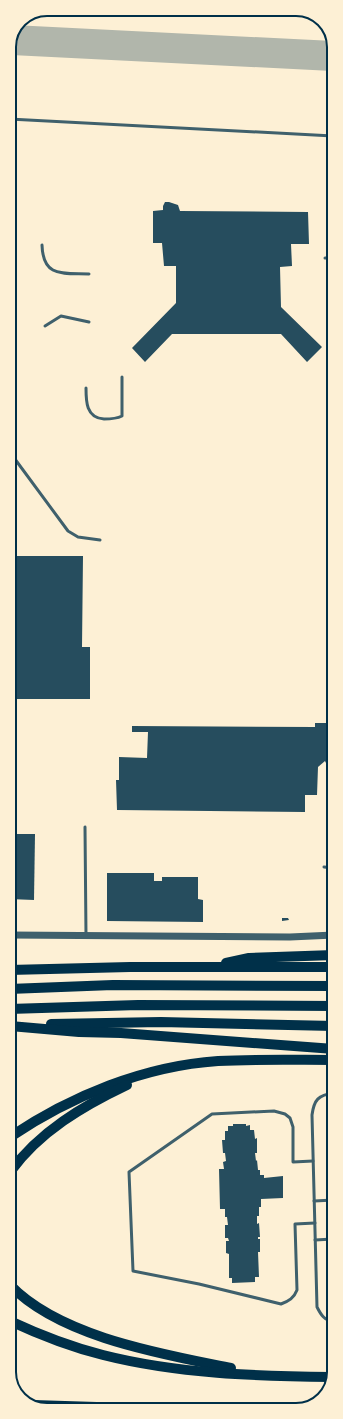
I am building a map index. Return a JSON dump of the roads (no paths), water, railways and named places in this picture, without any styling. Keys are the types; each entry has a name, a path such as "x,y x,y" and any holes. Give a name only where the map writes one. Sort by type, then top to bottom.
{"highway":[{"path":"210,967 249,958 327,955"},
{"path":"16,970 88,967 327,967"},
{"path":"16,988 113,984 327,986"},
{"path":"16,1009 125,1005 327,1006"},
{"path":"16,1026 154,1022 327,1026"},
{"path":"16,1027 327,1048"},
{"path":"16,1133 40,1118 97,1090 170,1068 218,1061 327,1060"},
{"path":"16,1164 42,1137 76,1113 107,1095 132,1083 170,1068"},
{"path":"16,1291 41,1310 84,1330 122,1343 232,1369 284,1376"},
{"path":"16,1323 61,1342 124,1360 190,1370 284,1376 327,1377"}],"street":[{"path":"16,935 290,937 327,935"}],"lane":[{"path":"16,119 327,136"},
{"path":"42,245 42,254 45,263 51,269 61,273 89,274"},
{"path":"45,326 61,316 89,322"},
{"path":"86,388 86,403 90,413 101,419 118,418 122,416 122,377"},
{"path":"16,460 68,531 78,537 100,540"},
{"path":"85,827 86,936"},
{"path":"327,1094 320,1097 314,1104 312,1115 317,1307 321,1315 327,1320"},
{"path":"313,1161 293,1162 293,1127 290,1118 284,1114 274,1110 212,1114 129,1172 133,1271 199,1284 281,1304 292,1299 297,1290 295,1224 315,1223"},
{"path":"314,1201 327,1200"},
{"path":"315,1240 327,1239"}]}
